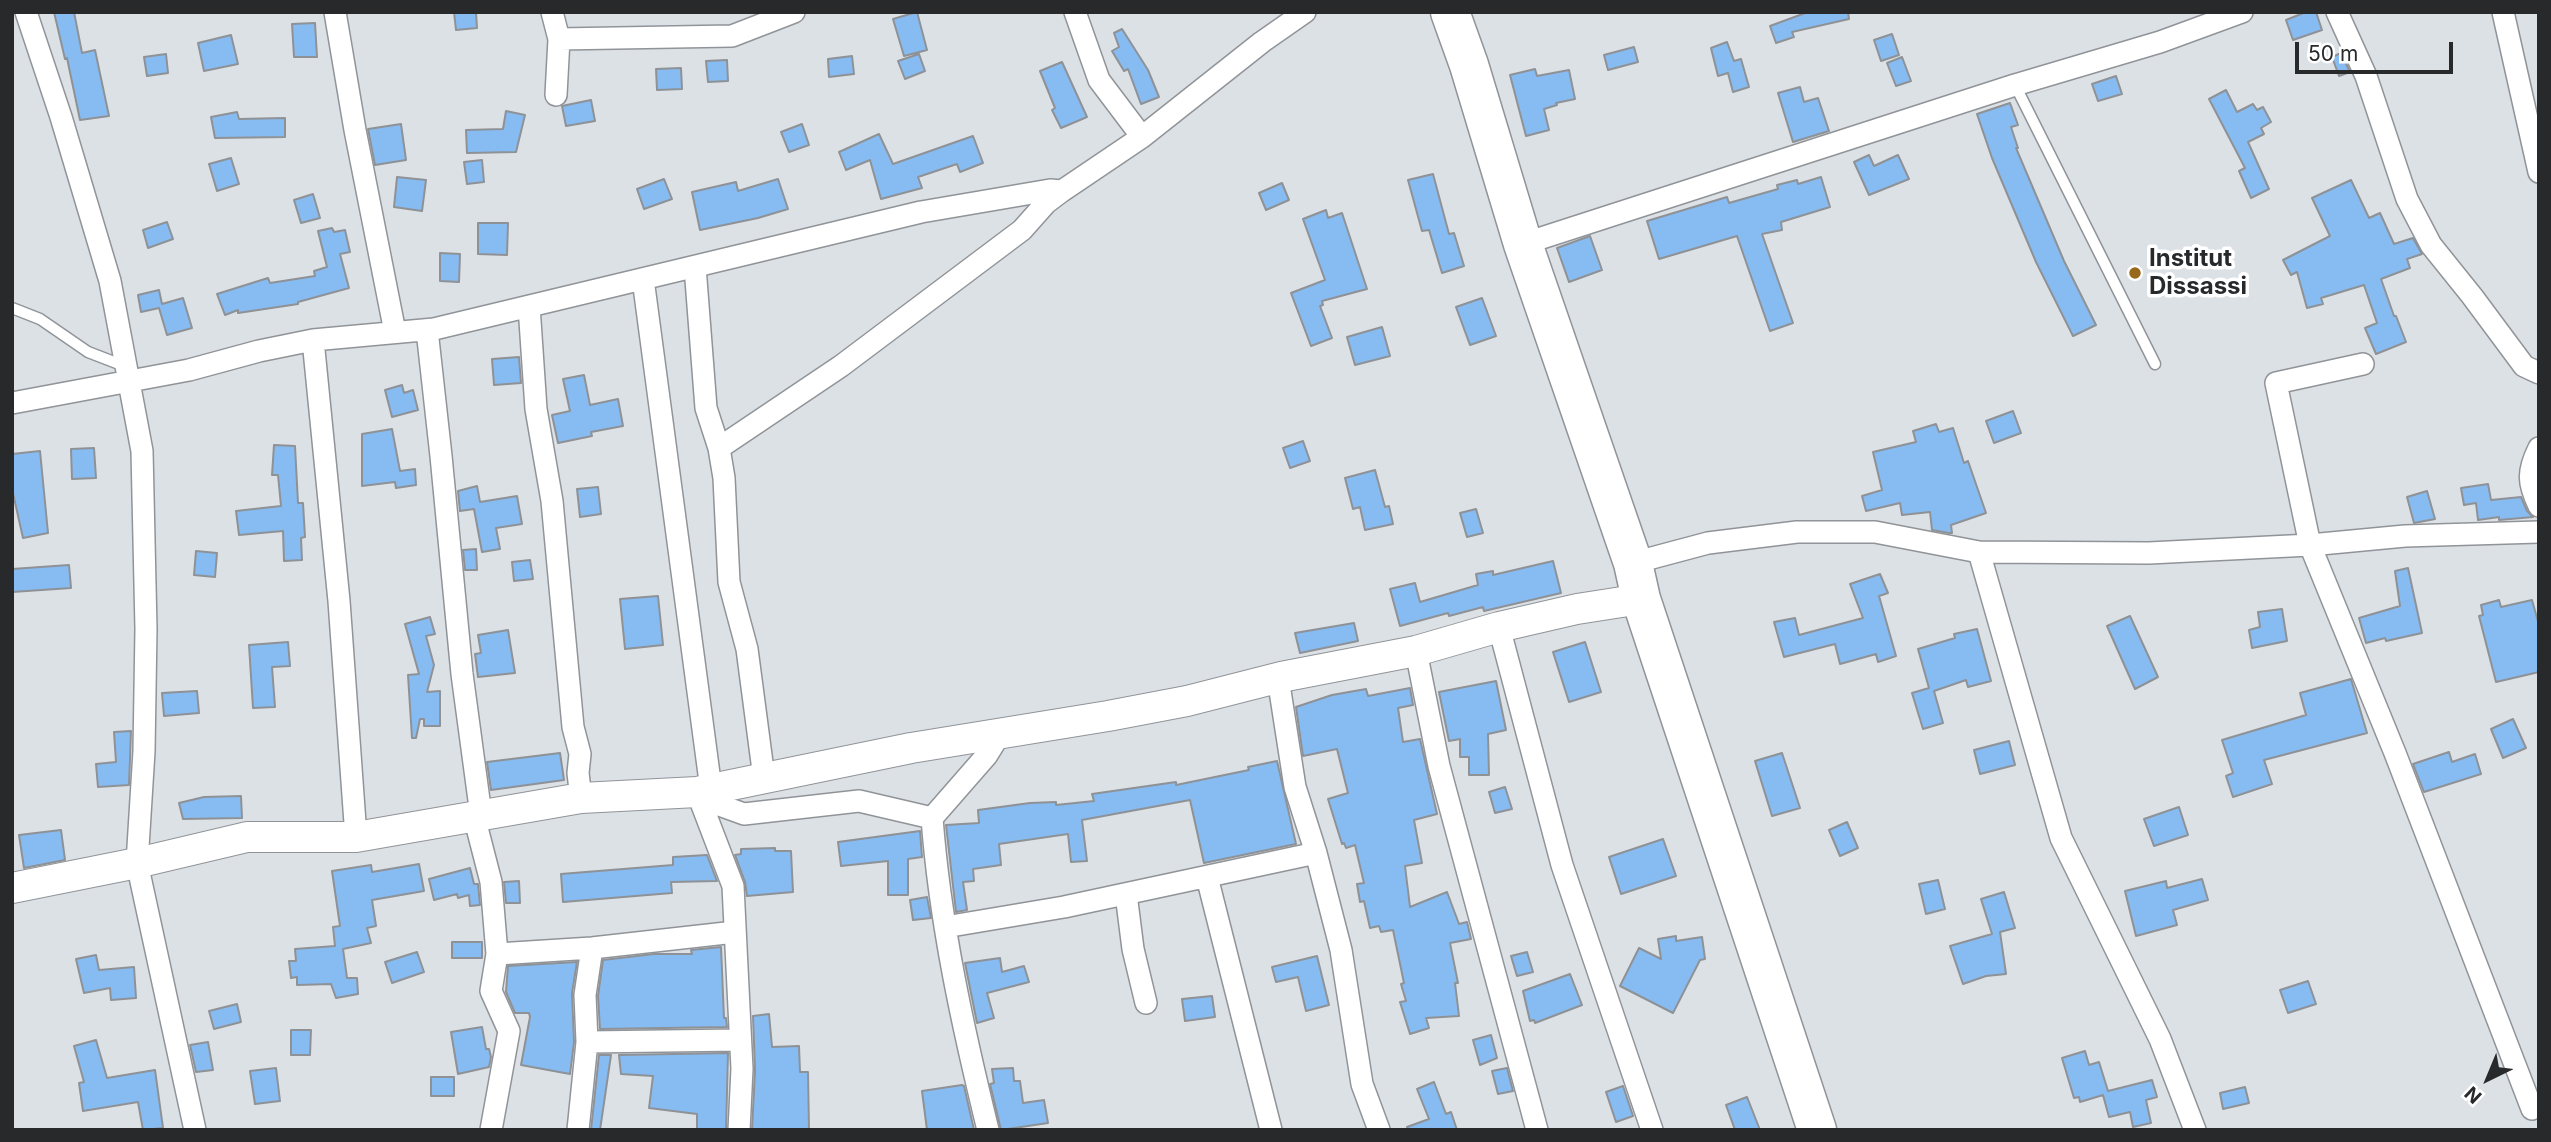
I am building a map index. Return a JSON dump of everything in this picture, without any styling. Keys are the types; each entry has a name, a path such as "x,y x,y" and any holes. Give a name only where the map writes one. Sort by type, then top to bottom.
{"highway":[{"path":"1450,12 1817,1130"}],"street":[{"path":"26,12 61,117 110,281 142,451 146,629 144,751 137,863 195,1130"},
{"path":"335,12 395,332"},
{"path":"552,12 559,38 556,96"},
{"path":"559,38 732,36 794,12"},
{"path":"1075,12 1099,80 1142,137"},
{"path":"719,448 841,366 1022,230 1046,203 1142,137 1305,12"},
{"path":"1524,244 2015,85 2160,42 2242,12"},
{"path":"2337,12 2366,76 2407,199 2431,245 2524,366 2539,373"},
{"path":"2503,12 2539,172"},
{"path":"12,402 129,374 189,370 313,340 427,330 921,212 1050,190 1062,191"},
{"path":"695,267 706,408 719,448 724,478 729,582 747,649 764,778"},
{"path":"643,279 702,793 733,886 742,1069 739,1130"},
{"path":"529,306 536,410 552,501 573,727 580,754 578,773 581,798"},
{"path":"427,330 478,816 491,882 497,954 491,991 509,1031 491,1130"},
{"path":"313,340 339,601 356,837"},
{"path":"2363,364 2276,383 2310,545 2396,753 2532,1109"},
{"path":"2539,448 2531,467 2529,485 2539,506"},
{"path":"1633,563 1709,543 1797,532 1875,532 1979,552 2149,553 2310,545 2405,536 2539,532"},
{"path":"1979,552 2061,838 2160,1039 2195,1130"},
{"path":"12,888 247,837 356,837 581,798 702,793 911,748 1186,701 1278,678 1416,651 1577,608 1641,599"},
{"path":"1499,627 1562,866 1652,1130"},
{"path":"1416,651 1439,766 1537,1130"},
{"path":"1278,678 1294,787 1316,853 1341,950 1362,1084 1379,1130"},
{"path":"988,1130 968,1051 936,880 932,818 986,755 1000,734"},
{"path":"702,793 744,814 859,802 932,818"},
{"path":"945,927 1126,894 1316,853"},
{"path":"1207,877 1271,1130"},
{"path":"1126,894 1133,949 1146,1003"},
{"path":"497,954 736,932"},
{"path":"578,1130 587,1042 585,995 592,947"},
{"path":"587,1042 740,1040"}],"lane":[{"path":"2015,85 2155,364"},
{"path":"12,308 40,319 89,352 129,374"}],"building":[{"path":"54,12 74,12 82,53 95,50 109,116 80,120"},
{"path":"454,12 476,12 477,28 456,30"},
{"path":"917,12 927,50 904,56 893,19"},
{"path":"1808,12 1848,12 1849,19 1792,32 1794,37 1776,43 1770,26"},
{"path":"2306,12 2316,12 2322,30 2293,40 2286,20"},
{"path":"315,23 317,57 294,57 292,24"},
{"path":"1122,29 1148,70 1159,97 1141,104 1128,69 1124,71 1112,51 1119,47 1114,33"},
{"path":"1892,34 1899,55 1881,61 1874,40"},
{"path":"231,35 238,64 204,71 198,43"},
{"path":"1727,42 1734,61 1741,59 1749,87 1733,92 1728,73 1718,76 1711,48"},
{"path":"1634,47 1638,62 1608,70 1604,55"},
{"path":"2341,53 2350,72 2339,76 2332,57"},
{"path":"166,54 168,73 147,76 144,57"},
{"path":"919,54 925,71 905,79 898,61"},
{"path":"852,56 854,74 829,77 828,59"},
{"path":"1902,57 1911,81 1896,86 1887,63"},
{"path":"727,60 728,81 708,82 706,61"},
{"path":"1062,62 1087,117 1061,128 1052,110 1055,108 1040,71"},
{"path":"681,68 682,89 657,90 656,69"},
{"path":"1535,69 1537,76 1569,70 1575,99 1544,109 1549,130 1526,136 1510,75"},
{"path":"2116,76 2122,94 2098,101 2092,84"},
{"path":"1800,87 1804,102 1818,98 1829,131 1793,142 1778,93"},
{"path":"2226,90 2237,112 2253,104 2257,110 2263,107 2271,122 2261,128 2264,134 2248,142 2269,189 2251,198 2239,171 2245,168 2209,99"},
{"path":"591,100 595,121 566,126 562,106"},
{"path":"2010,103 2018,125 2011,127 2016,148 2064,261 2096,325 2073,336 2036,262 1992,158 1977,114"},
{"path":"506,111 525,115 516,152 467,153 466,130 503,129"},
{"path":"237,112 239,119 285,118 285,137 215,138 211,117"},
{"path":"401,124 406,160 375,165 368,129"},
{"path":"802,124 809,145 789,152 781,132"},
{"path":"879,134 893,164 973,136 983,163 960,172 957,164 918,177 922,188 881,199 870,160 846,170 839,152"},
{"path":"1869,155 1874,166 1898,155 1909,179 1869,195 1854,162"},
{"path":"231,158 239,184 217,191 209,164"},
{"path":"482,160 484,182 467,184 464,162"},
{"path":"1433,174 1449,234 1454,233 1464,266 1442,273 1429,230 1422,231 1408,180"},
{"path":"397,177 426,180 422,211 394,207"},
{"path":"1821,177 1830,207 1781,222 1782,230 1762,234 1793,323 1770,331 1737,236 1659,259 1647,221 1727,197 1729,203 1778,189 1777,185 1797,180 1798,184"},
{"path":"664,179 672,199 644,209 637,189"},
{"path":"778,179 788,209 700,230 692,192 736,182 738,191"},
{"path":"2351,180 2369,218 2380,213 2394,244 2413,238 2422,254 2407,259 2410,268 2381,279 2406,342 2376,354 2365,328 2377,323 2364,285 2321,298 2323,304 2307,308 2297,272 2291,275 2283,260 2330,236 2312,198"},
{"path":"1282,183 1289,200 1266,210 1259,193"},
{"path":"313,194 320,218 301,223 294,200"},
{"path":"1326,210 1328,218 1342,213 1367,289 1322,301 1323,305 1320,306 1332,338 1311,346 1291,293 1325,280 1303,219"},
{"path":"167,222 173,239 148,248 143,230"},
{"path":"478,223 508,223 507,255 478,254"},
{"path":"332,228 334,232 345,230 350,252 340,254 349,288 298,304 238,313 238,310 225,315 217,294 268,278 270,283 315,276 314,271 327,267 318,231"},
{"path":"1590,236 1602,270 1569,282 1557,248"},
{"path":"440,253 460,254 459,282 440,281"},
{"path":"159,290 162,304 183,298 192,328 167,335 159,308 141,312 138,295"},
{"path":"1482,298 1496,336 1470,345 1456,307"},
{"path":"1382,327 1390,356 1355,365 1347,337"},
{"path":"519,357 521,383 494,385 492,359"},
{"path":"584,375 590,405 618,399 623,426 591,432 592,436 558,443 552,415 570,411 563,379"},
{"path":"402,385 404,393 413,390 418,410 392,417 385,390"},
{"path":"2013,411 2021,433 1994,443 1986,421"},
{"path":"1936,424 1939,432 1953,428 1964,463 1968,461 1986,513 1951,525 1952,533 1949,533 1932,530 1930,512 1902,515 1900,503 1866,511 1862,496 1882,490 1873,452 1916,442 1913,431"},
{"path":"392,429 400,471 415,469 416,485 396,488 395,482 362,486 362,434"},
{"path":"1303,441 1310,461 1290,468 1283,448"},
{"path":"274,445 295,446 298,503 303,503 305,537 301,538 302,560 284,561 283,531 239,535 236,511 281,506 278,475 272,475"},
{"path":"94,448 96,478 72,479 71,449"},
{"path":"40,451 48,533 23,538 12,489 12,454"},
{"path":"1375,470 1385,507 1389,506 1393,524 1365,530 1360,507 1353,509 1345,478"},
{"path":"2488,484 2491,500 2521,497 2533,517 2478,520 2476,503 2464,505 2461,488"},
{"path":"477,486 480,502 517,496 522,524 496,528 500,549 482,552 474,509 460,511 458,491"},
{"path":"598,487 601,514 580,517 577,489"},
{"path":"2427,491 2435,519 2414,523 2407,497"},
{"path":"1476,509 1483,533 1467,537 1460,513"},
{"path":"476,549 477,570 465,570 463,550"},
{"path":"196,551 217,553 215,577 194,575"},
{"path":"530,560 533,579 514,581 512,562"},
{"path":"1553,561 1561,593 1484,611 1483,607 1449,616 1448,613 1400,626 1390,589 1415,583 1420,602 1478,585 1476,574 1493,571 1493,575"},
{"path":"69,565 71,588 12,592 12,569"},
{"path":"2408,568 2422,633 2366,643 2359,618 2400,606 2395,571"},
{"path":"1880,574 1888,593 1879,596 1896,656 1878,662 1876,654 1840,664 1835,644 1784,657 1774,622 1795,618 1799,635 1863,618 1850,584"},
{"path":"658,596 663,645 625,649 620,599"},
{"path":"2499,600 2501,607 2532,600 2539,625 2539,672 2496,682 2479,616 2483,615 2481,605"},
{"path":"2282,609 2287,641 2252,648 2249,630 2260,627 2258,612"},
{"path":"2130,616 2158,677 2135,689 2107,626"},
{"path":"430,617 435,634 426,636 434,665 427,692 440,691 440,726 424,726 424,719 420,719 416,738 412,738 408,675 419,674 405,624"},
{"path":"1354,623 1358,641 1300,653 1295,633"},
{"path":"1977,629 1991,681 1968,687 1966,680 1934,691 1943,723 1923,729 1912,693 1929,688 1918,649 1955,638 1954,634"},
{"path":"508,630 515,673 478,677 475,654 481,653 478,635"},
{"path":"288,642 290,666 272,667 275,707 253,708 249,645"},
{"path":"1585,642 1601,692 1569,702 1553,652"},
{"path":"2351,679 2367,733 2264,760 2272,784 2233,797 2226,776 2233,773 2222,740 2306,715 2300,693"},
{"path":"1496,681 1506,730 1488,734 1489,775 1469,775 1469,757 1460,757 1460,739 1449,741 1439,692"},
{"path":"1410,688 1413,705 1398,708 1403,742 1420,739 1437,814 1414,820 1422,863 1405,866 1410,907 1447,892 1459,924 1467,922 1471,939 1450,943 1458,983 1455,983 1459,1016 1426,1018 1429,1028 1410,1034 1400,1002 1406,1001 1393,930 1381,932 1379,926 1370,928 1364,901 1360,902 1357,884 1364,883 1355,845 1346,848 1344,843 1342,844 1328,799 1348,793 1337,749 1303,756 1296,707 1332,695 1366,689 1368,696"},
{"path":"197,691 199,713 164,716 162,693"},
{"path":"2513,719 2526,748 2503,758 2491,729"},
{"path":"131,731 129,785 98,787 96,764 116,762 114,732"},
{"path":"2009,741 2015,765 1980,774 1974,750"},
{"path":"2449,752 2452,762 2475,754 2481,774 2424,792 2413,764"},
{"path":"560,753 564,780 491,790 487,762"},
{"path":"1782,753 1800,808 1772,816 1755,761"},
{"path":"1277,761 1296,844 1204,863 1190,800 1082,820 1087,861 1071,862 1068,834 999,844 1001,865 973,869 974,881 963,882 967,910 956,912 946,825 979,823 978,810 1030,803 1056,802 1056,805 1094,801 1092,794 1176,782 1176,785 1249,770 1248,767"},
{"path":"1505,787 1512,809 1495,813 1489,792"},
{"path":"241,796 242,818 183,819 179,803 204,797"},
{"path":"2179,807 2188,835 2154,846 2144,819"},
{"path":"1847,822 1858,848 1840,856 1829,830"},
{"path":"61,830 65,860 24,868 19,835"},
{"path":"920,831 922,857 908,859 908,895 888,895 888,861 841,866 838,842"},
{"path":"1663,839 1676,876 1621,894 1609,857"},
{"path":"775,848 775,851 791,851 793,892 747,896 735,855 741,854 741,849"},
{"path":"707,855 717,881 671,882 672,893 563,902 561,874 673,865 673,857"},
{"path":"419,864 424,891 372,900 376,926 367,928 371,943 343,949 347,978 357,978 358,994 336,998 331,984 297,985 297,977 291,978 289,961 296,961 295,949 335,946 333,927 340,926 332,871 371,865 372,872"},
{"path":"470,868 474,884 478,884 480,905 470,906 469,895 458,898 457,894 434,900 429,879"},
{"path":"2202,879 2208,900 2173,910 2177,925 2136,936 2125,891 2166,881 2167,888"},
{"path":"1938,880 1945,909 1926,914 1919,884"},
{"path":"519,881 520,903 506,903 504,882"},
{"path":"2004,892 2015,928 2000,932 2006,974 1986,976 1963,984 1950,946 1992,934 1981,899"},
{"path":"927,897 931,918 913,920 910,900"},
{"path":"1676,936 1676,941 1702,937 1705,959 1700,960 1673,1013 1620,986 1639,948 1661,959 1658,939"},
{"path":"452,942 482,942 482,958 452,958"},
{"path":"721,947 724,1018 727,1027 600,1029 598,996 603,960 654,954 692,954 691,950"},
{"path":"417,952 424,972 392,983 385,962"},
{"path":"1527,952 1533,972 1517,976 1511,956"},
{"path":"96,955 99,970 134,967 136,998 111,1000 110,988 84,993 76,959"},
{"path":"1317,956 1329,1005 1306,1011 1298,977 1276,982 1272,967"},
{"path":"1000,958 1002,972 1024,966 1029,982 987,993 994,1018 977,1023 965,963"},
{"path":"577,962 572,993 574,1042 570,1074 521,1065 530,1017 529,1013 515,1013 506,992 508,966"},
{"path":"1570,974 1582,1005 1535,1023 1534,1020 1530,1021 1523,991"},
{"path":"2308,981 2316,1004 2288,1013 2280,990"},
{"path":"1212,996 1215,1017 1185,1021 1182,999"},
{"path":"237,1004 241,1022 214,1029 209,1011"},
{"path":"769,1014 772,1047 799,1046 800,1072 808,1072 809,1130 752,1130 755,1070 753,1016"},
{"path":"482,1027 486,1049 489,1049 491,1057 489,1067 458,1074 451,1032"},
{"path":"291,1030 311,1030 310,1055 291,1055"},
{"path":"1491,1035 1497,1058 1480,1065 1473,1040"},
{"path":"96,1040 107,1078 155,1070 163,1128 143,1130 138,1102 83,1111 79,1083 84,1082 74,1046"},
{"path":"208,1042 213,1070 196,1072 190,1045"},
{"path":"2085,1051 2089,1065 2099,1062 2108,1091 2152,1080 2157,1097 2146,1100 2151,1123 2133,1127 2130,1112 2109,1117 2103,1095 2080,1102 2079,1097 2074,1098 2062,1058"},
{"path":"728,1053 726,1130 697,1130 697,1114 649,1108 653,1076 621,1074 619,1055"},
{"path":"599,1055 611,1055 600,1130 591,1130"},
{"path":"276,1068 280,1101 255,1104 250,1071"},
{"path":"1013,1068 1014,1081 1020,1081 1023,1103 1044,1100 1048,1123 1001,1130 990,1084 994,1083 992,1069"},
{"path":"1507,1068 1513,1091 1498,1094 1492,1071"},
{"path":"431,1077 454,1077 454,1096 431,1096"},
{"path":"1434,1082 1446,1114 1451,1112 1457,1130 1408,1130 1407,1127 1429,1119 1417,1089"},
{"path":"962,1085 974,1130 927,1130 922,1091"},
{"path":"1623,1086 1633,1116 1616,1122 1606,1092"},
{"path":"2245,1087 2249,1103 2223,1109 2220,1093"},
{"path":"1747,1097 1760,1130 1735,1130 1726,1105"}],"place":[{"name":"Institut Dissassi","path":"2135,273"}]}
